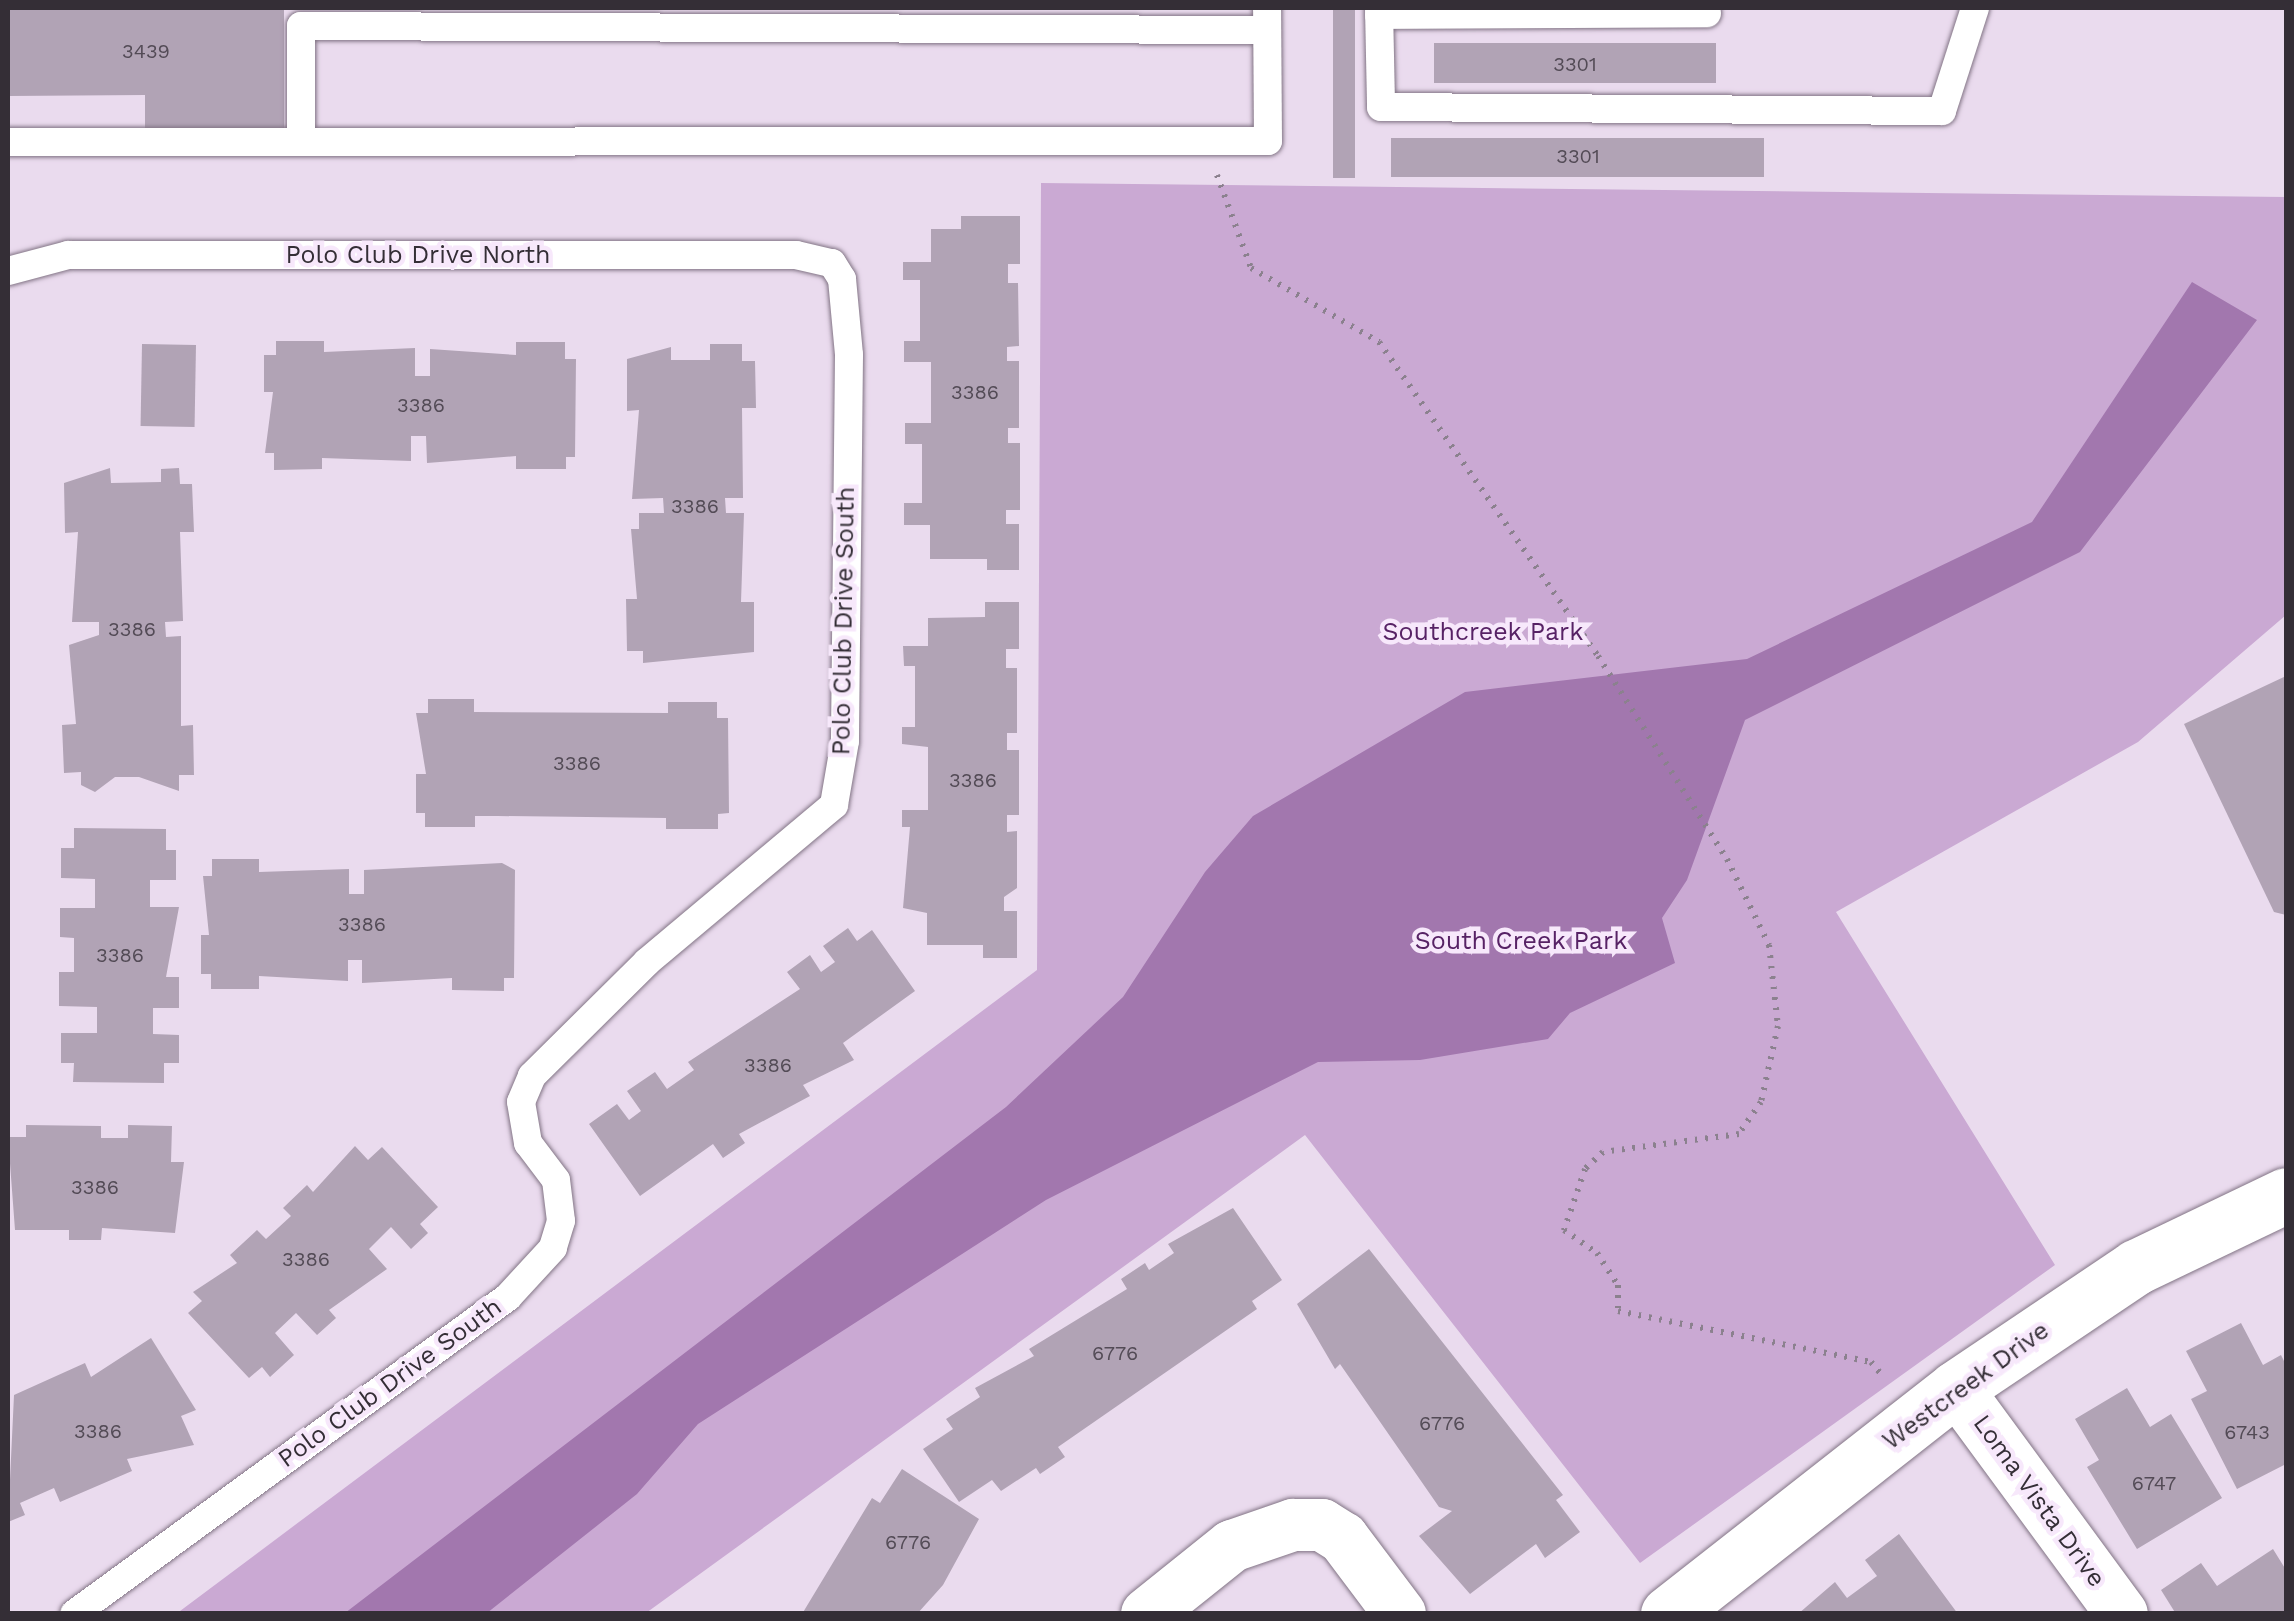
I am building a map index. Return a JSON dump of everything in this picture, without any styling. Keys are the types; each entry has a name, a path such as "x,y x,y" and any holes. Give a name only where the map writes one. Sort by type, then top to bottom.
{"street":[{"name":"Westcreek Drive","path":"1668,1614 1956,1388 2136,1267 2286,1195"},
{"name":"Loma Vista Drive","path":"1956,1388 2122,1614"},
{"path":"1147,1614 1232,1546 1322,1525 1343,1538 1400,1614"}],"lane":[{"path":"1707,14 1379,11 1381,107 1942,111 1975,8"},
{"path":"8,142 301,142 1213,142 1268,142 1267,19 301,26 301,142"},
{"name":"Polo Club Drive North","path":"8,271 68,254 796,254 832,263"},
{"name":"Polo Club Drive South","path":"74,1614 508,1297 553,1248 561,1221 556,1180 528,1143 521,1102 532,1076 646,962 834,805 845,741 849,354 832,263"}],"path":[{"path":"1213,142 1220,202 1251,268 1379,342 1598,656 1727,859 1777,979 1778,1026 1761,1102 1739,1134 1603,1152 1585,1168 1564,1230 1597,1253 1618,1285 1618,1311 1872,1362 1881,1374"}],"green space":[{"name":"Southcreek Park","path":"1041,183 2286,197 2286,615 2138,742 1836,912 2055,1265 1640,1563 1305,1135 646,1613 176,1614 1037,970"}],"shaded area":[{"path":"2192,282 2257,320 2080,552 1745,720 1687,880 1662,918 1675,963 1570,1013 1548,1039 1420,1060 1318,1062 1046,1200 698,1424 637,1494 487,1613 345,1613 1006,1107 1123,997 1205,872 1253,816 1465,692 1747,659 2032,522"}],"building":[{"path":"8,8 284,8 284,133 145,134 145,95 8,96"},
{"path":"1333,8 1355,8 1355,178 1333,178"},
{"path":"1434,43 1716,43 1716,83 1434,83"},
{"path":"1391,138 1764,138 1764,177 1391,177"},
{"path":"961,216 1020,216 1020,264 1008,264 1008,283 1018,283 1019,346 1007,347 1007,361 1019,361 1019,428 1008,428 1008,443 1020,443 1020,510 1006,510 1006,524 1019,524 1019,570 987,570 987,559 930,559 930,525 904,525 904,503 922,503 922,444 905,444 905,423 931,423 931,362 904,362 904,341 920,341 920,280 903,280 903,262 931,262 931,229 961,229"},
{"path":"276,341 324,341 324,352 415,348 415,376 430,376 430,349 516,355 516,342 565,342 565,359 576,359 575,457 566,457 566,469 516,469 516,456 427,463 426,436 411,436 411,461 322,458 322,469 274,470 274,453 265,453 273,392 264,392 264,355 276,355"},
{"path":"142,344 196,345 195,427 141,426"},
{"path":"710,344 742,344 742,361 755,361 756,408 742,408 743,498 725,498 726,513 744,513 741,602 754,602 754,652 643,663 643,651 627,651 626,599 637,599 631,529 639,529 639,513 664,513 663,498 632,499 639,410 627,411 627,359 671,347 671,360 710,360"},
{"path":"110,468 111,483 161,482 161,469 179,468 180,484 192,484 194,532 180,532 183,621 165,622 166,637 181,636 181,726 193,725 194,775 179,775 179,791 139,777 115,777 95,792 81,785 81,772 64,773 62,725 76,724 69,645 99,635 99,622 72,622 78,532 65,533 64,483"},
{"path":"985,602 1019,602 1019,649 1006,649 1006,668 1017,668 1017,733 1007,733 1007,750 1019,750 1019,815 1007,815 1007,832 1017,831 1017,888 1004,897 1004,911 1017,911 1017,958 983,958 983,945 927,945 927,913 903,908 910,827 902,827 902,810 928,810 928,747 902,744 902,727 915,727 915,666 904,666 903,646 928,646 928,618 985,617"},
{"path":"2286,676 2286,915 2274,912 2184,724"},
{"path":"428,699 474,699 474,712 668,713 668,702 717,702 717,718 728,718 729,813 718,814 718,829 666,829 666,818 498,816 475,816 475,827 425,827 425,813 416,813 416,774 426,774 416,713 428,713"},
{"path":"74,828 166,829 166,850 176,850 176,880 150,880 150,907 179,907 166,977 179,977 179,1008 153,1008 153,1034 179,1035 179,1063 164,1063 164,1083 73,1082 74,1063 61,1063 61,1033 97,1033 97,1007 59,1006 59,972 74,972 74,938 60,937 60,908 95,908 95,879 61,878 61,848 74,848"},
{"path":"212,859 259,859 259,872 349,869 349,894 364,894 364,870 502,863 515,870 514,978 504,978 504,991 452,990 452,978 362,983 362,960 348,960 348,981 259,976 259,989 211,989 211,974 201,974 201,935 209,935 203,876 212,876"},
{"path":"848,928 857,941 872,930 915,991 843,1043 854,1060 803,1085 810,1096 739,1134 745,1143 723,1158 713,1144 640,1196 589,1124 617,1104 629,1120 641,1111 627,1091 655,1072 667,1089 694,1070 688,1062 800,989 787,972 810,955 821,972 835,962 823,946"},
{"path":"26,1125 101,1126 101,1138 128,1138 128,1125 172,1126 171,1162 184,1162 175,1233 102,1228 101,1240 69,1240 69,1230 15,1230 8,1137 26,1137"},
{"path":"355,1146 368,1160 382,1147 438,1207 420,1224 428,1233 411,1249 391,1227 369,1249 387,1269 329,1310 336,1318 317,1335 296,1313 275,1333 294,1355 270,1377 262,1367 249,1378 188,1313 202,1301 193,1292 237,1263 230,1255 257,1230 266,1239 291,1216 283,1208 307,1185 313,1192"},
{"path":"1233,1208 1282,1280 1252,1301 1257,1309 1058,1447 1065,1457 1040,1474 1036,1468 1001,1491 992,1480 959,1502 923,1449 953,1429 946,1419 980,1397 975,1388 1034,1356 1029,1349 1127,1289 1121,1279 1145,1263 1149,1270 1174,1253 1168,1244"},
{"path":"1369,1249 1563,1495 1556,1500 1580,1532 1545,1558 1536,1544 1470,1594 1419,1536 1452,1511 1439,1507 1340,1364 1335,1369 1297,1304"},
{"path":"2241,1323 2263,1365 2281,1355 2286,1365 2286,1464 2237,1489 2191,1399 2207,1391 2186,1351"},
{"path":"151,1338 196,1410 181,1416 194,1445 127,1459 132,1471 60,1502 54,1488 20,1503 25,1515 8,1522 14,1395 85,1363 91,1377"},
{"path":"2127,1388 2150,1427 2171,1414 2222,1498 2137,1549 2087,1467 2099,1460 2075,1419"},
{"path":"902,1469 979,1519 943,1585 917,1614 802,1614 872,1498 880,1503"},
{"path":"1899,1534 1958,1614 1798,1614 1835,1582 1847,1598 1877,1576 1865,1560"},
{"path":"2273,1549 2286,1570 2286,1614 2176,1614 2161,1590 2201,1563 2217,1586"}],"park label":[{"name":"South Creek Park","path":"1521,941"}]}
